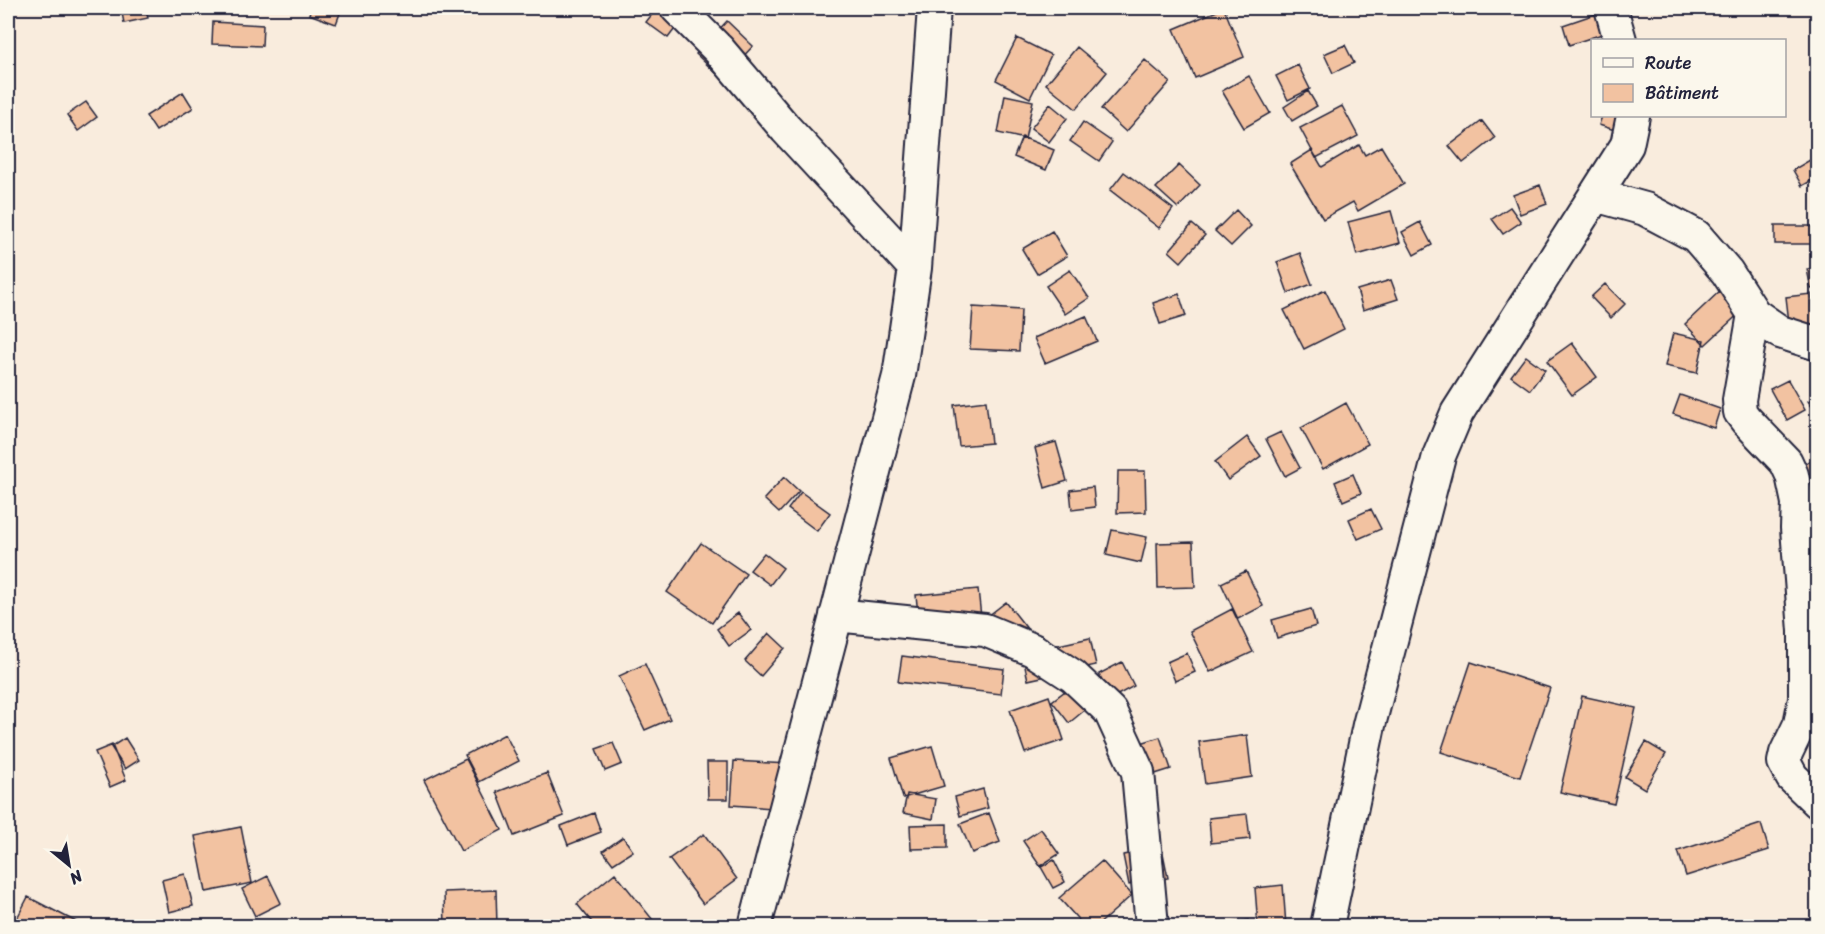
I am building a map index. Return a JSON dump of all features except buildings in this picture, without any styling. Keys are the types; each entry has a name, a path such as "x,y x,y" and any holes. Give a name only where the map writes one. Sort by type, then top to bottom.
{"street":[{"path":"677,8 719,50 786,129 915,268"},
{"path":"755,927 898,376 915,268 934,8"},
{"path":"1611,8 1620,39"},
{"path":"1328,927 1369,725 1439,456 1457,413 1627,145 1633,117"},
{"path":"1595,195 1645,209 1696,236 1727,272 1754,314 1780,332 1818,344"},
{"path":"1754,314 1739,400 1740,412 1786,462 1792,475 1798,503 1797,528 1805,631 1805,699 1800,723 1784,762 1792,777 1818,802"},
{"path":"836,615 985,630 1033,650 1072,676 1110,711 1138,772 1152,927"}]}
